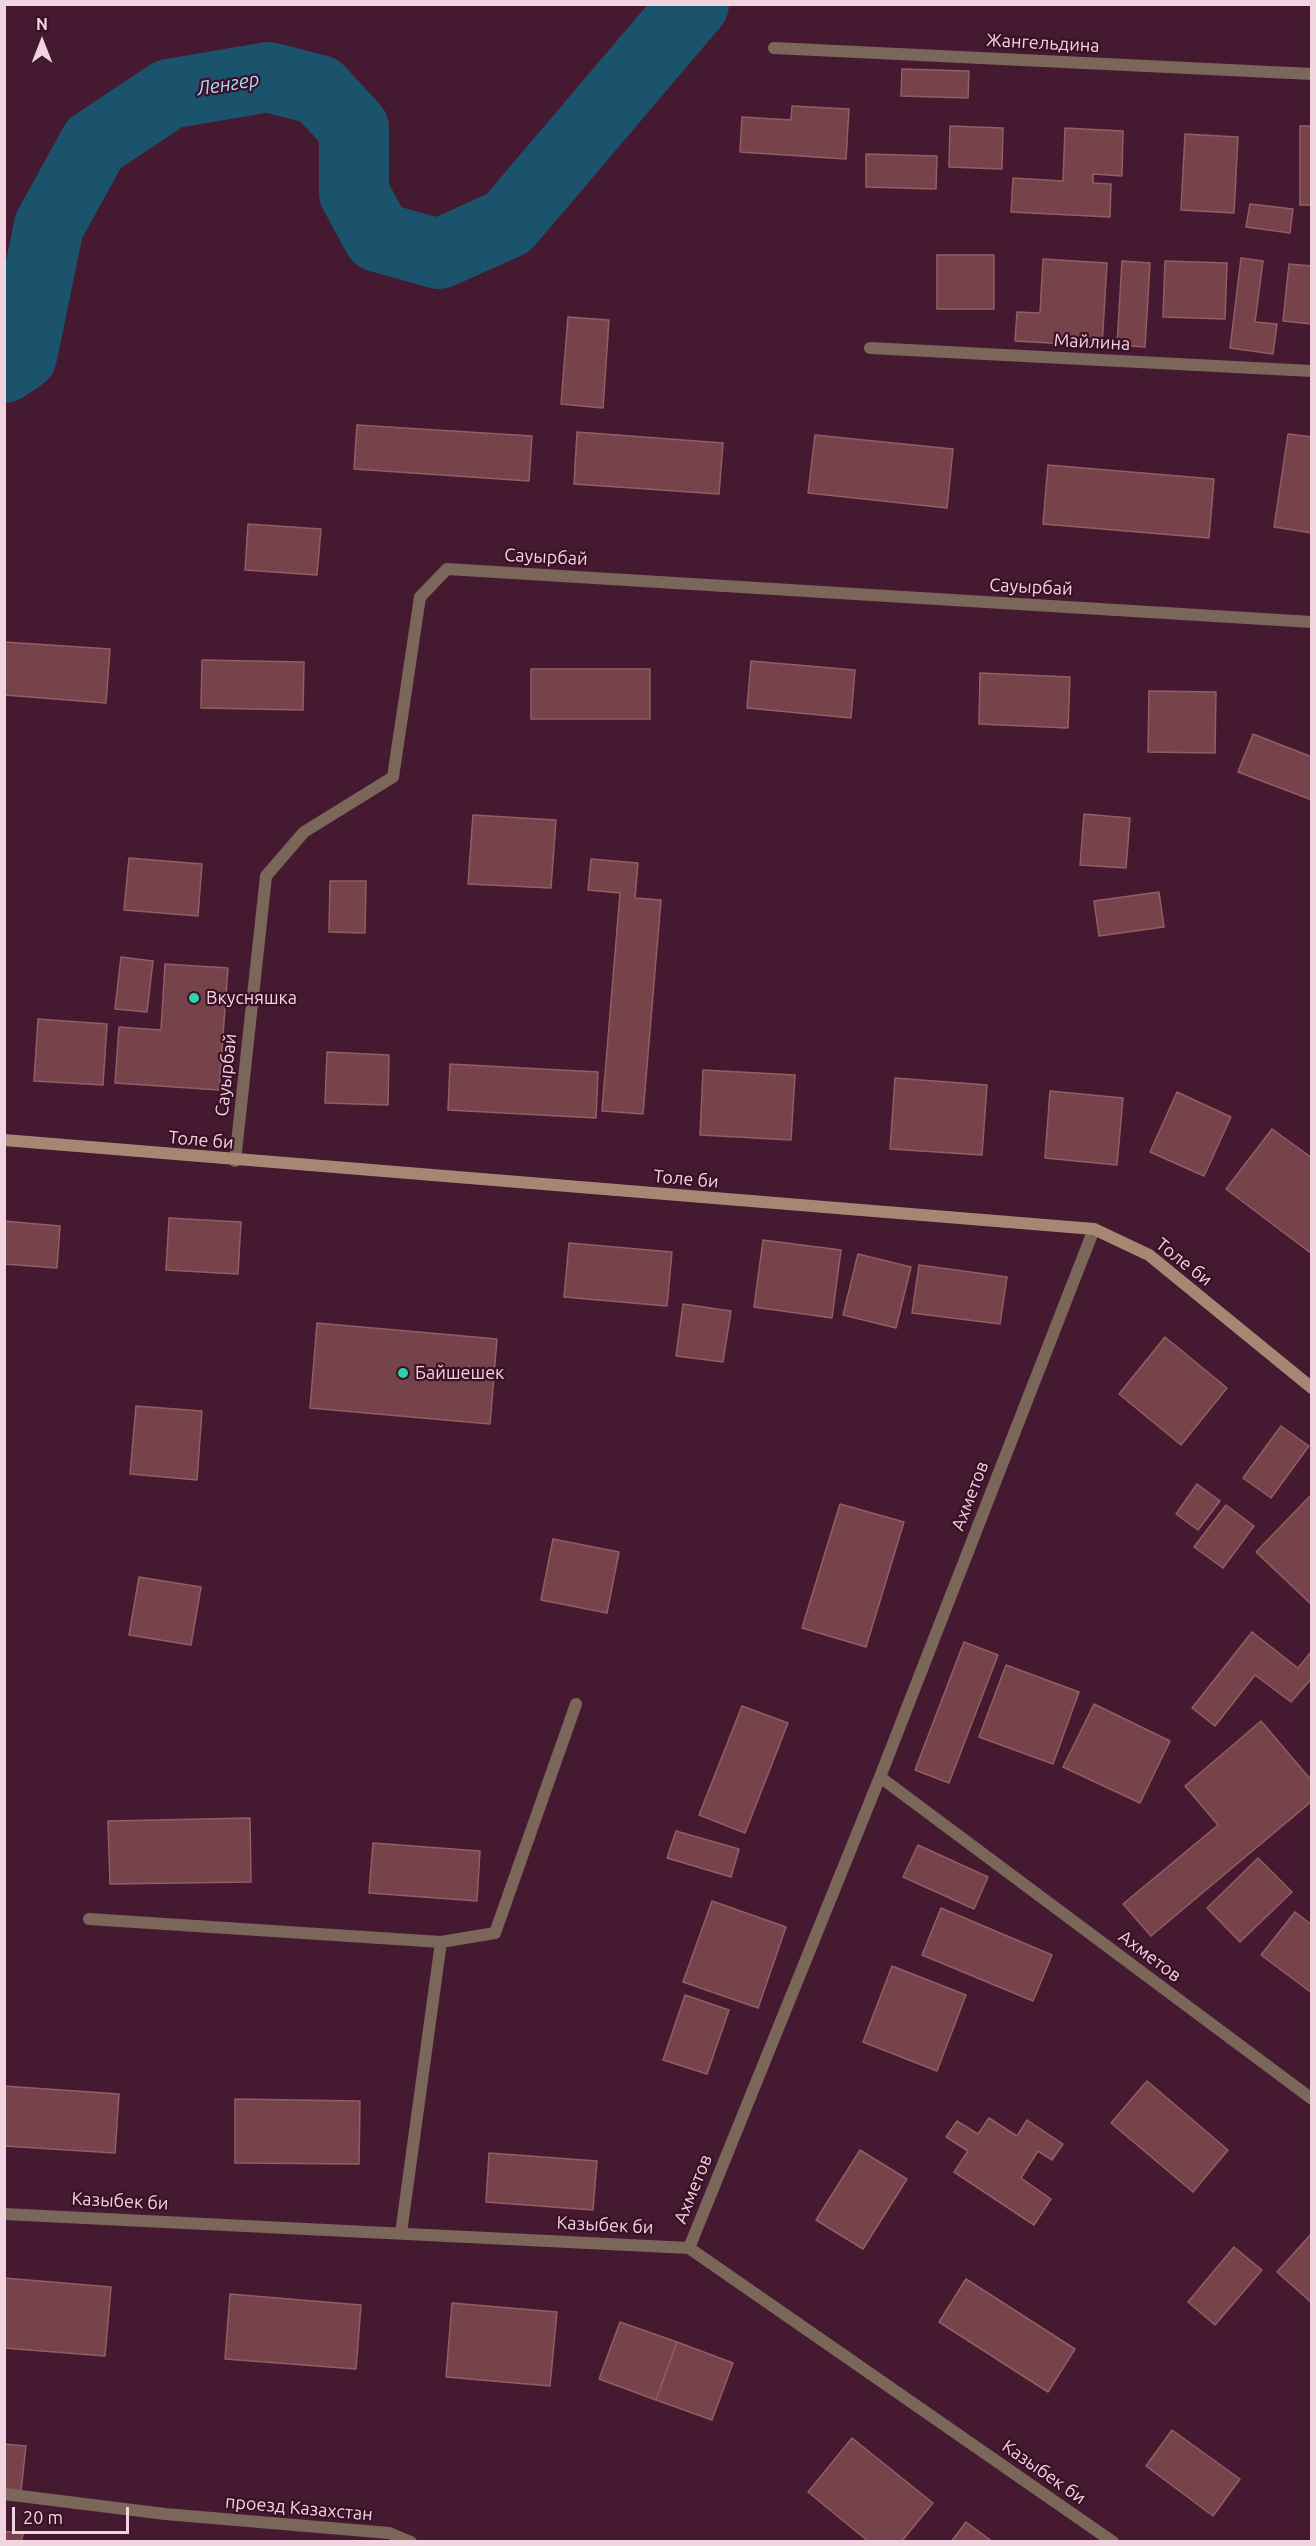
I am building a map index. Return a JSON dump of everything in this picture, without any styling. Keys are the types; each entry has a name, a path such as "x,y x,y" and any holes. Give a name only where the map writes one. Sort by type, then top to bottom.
{"main road":[{"name":"Толе би","path":"4,1140 235,1161 1094,1229 1149,1255 1311,1388"}],"street":[{"name":"Жангельдина","path":"774,48 1311,74"},
{"name":"Майлина","path":"870,348 1311,371"},
{"name":"Сауырбай","path":"235,1161 266,876 304,832 393,777 420,597 447,569 1311,622"},
{"name":"Ахметов","path":"689,2248 880,1776 1094,1229"},
{"path":"89,1919 441,1942 495,1933 576,1704"},
{"name":"Ахметов","path":"880,1776 1311,2099"},
{"path":"401,2233 441,1942"},
{"name":"Казыбек би","path":"4,2214 689,2248 1113,2541"},
{"name":"проезд Казахстан","path":"4,2494 165,2514 388,2533 411,2541"}],"building":[{"path":"902,69 969,71 968,98 901,96"},
{"path":"792,106 849,109 846,159 740,152 742,117 791,120"},
{"path":"950,126 1003,128 1002,169 949,167"},
{"path":"1300,126 1312,126 1312,205 1300,205"},
{"path":"1065,128 1123,131 1122,176 1093,174 1093,183 1111,184 1110,217 1011,212 1013,178 1063,181"},
{"path":"1185,134 1238,137 1234,213 1181,210"},
{"path":"866,154 937,156 936,189 866,187"},
{"path":"1250,204 1293,209 1290,233 1246,227"},
{"path":"937,255 994,255 994,309 937,309"},
{"path":"1241,258 1263,261 1255,322 1277,324 1273,354 1230,348"},
{"path":"1043,259 1107,263 1102,346 1015,341 1017,312 1040,313"},
{"path":"1122,261 1150,263 1145,347 1117,345"},
{"path":"1165,261 1227,263 1225,319 1163,317"},
{"path":"1289,264 1312,266 1312,324 1283,321"},
{"path":"568,317 609,320 603,408 561,404"},
{"path":"357,425 532,436 529,481 354,469"},
{"path":"577,432 723,443 719,494 574,484"},
{"path":"1288,434 1312,437 1312,533 1274,527"},
{"path":"815,435 953,449 947,508 808,493"},
{"path":"1048,465 1214,479 1209,538 1043,524"},
{"path":"248,524 321,529 317,575 245,570"},
{"path":"4,642 110,649 106,703 4,695"},
{"path":"202,660 304,662 303,710 201,708"},
{"path":"751,661 855,670 851,718 747,708"},
{"path":"531,669 650,669 650,719 531,719"},
{"path":"980,673 1070,677 1068,728 979,724"},
{"path":"1149,691 1216,692 1215,753 1148,752"},
{"path":"1253,734 1312,757 1312,800 1238,772"},
{"path":"1084,814 1130,818 1126,868 1080,865"},
{"path":"473,815 556,820 551,888 468,884"},
{"path":"129,858 202,864 198,916 124,910"},
{"path":"591,859 638,863 635,898 661,900 643,1114 602,1111 620,893 588,890"},
{"path":"330,881 366,881 365,933 329,932"},
{"path":"1159,892 1164,927 1099,936 1094,901"},
{"path":"121,957 153,961 147,1012 115,1009"},
{"name":"Вкусняшка","path":"165,964 228,968 219,1090 115,1083 119,1027 161,1030"},
{"path":"38,1019 107,1024 103,1085 34,1081"},
{"path":"327,1052 389,1055 388,1105 325,1103"},
{"path":"450,1064 598,1072 596,1118 448,1110"},
{"path":"703,1070 795,1075 791,1140 700,1135"},
{"path":"895,1078 987,1085 982,1155 890,1149"},
{"path":"1050,1091 1123,1098 1117,1165 1045,1158"},
{"path":"1177,1092 1231,1117 1204,1176 1150,1152"},
{"path":"1272,1129 1312,1158 1312,1254 1226,1189"},
{"path":"169,1218 241,1222 238,1274 166,1270"},
{"path":"4,1221 60,1226 57,1268 4,1264"},
{"path":"763,1240 841,1250 832,1318 754,1307"},
{"path":"569,1243 672,1252 667,1306 564,1297"},
{"path":"858,1254 911,1267 896,1328 843,1315"},
{"path":"919,1265 1007,1277 1000,1324 912,1313"},
{"path":"683,1304 731,1311 723,1362 676,1356"},
{"name":"Байшешек","path":"317,1323 497,1339 490,1424 310,1408"},
{"path":"1165,1337 1227,1388 1181,1445 1119,1394"},
{"path":"136,1406 202,1411 197,1480 130,1474"},
{"path":"1281,1426 1309,1446 1271,1498 1243,1478"},
{"path":"1197,1484 1220,1501 1198,1530 1176,1514"},
{"path":"1312,1494 1312,1605 1256,1552"},
{"path":"840,1504 904,1522 866,1647 802,1628"},
{"path":"1226,1505 1254,1526 1223,1568 1194,1547"},
{"path":"553,1539 619,1552 607,1613 541,1600"},
{"path":"139,1577 201,1587 191,1645 129,1635"},
{"path":"1252,1632 1298,1668 1312,1651 1312,1678 1291,1702 1255,1675 1215,1726 1192,1708"},
{"path":"964,1642 998,1655 949,1783 915,1770"},
{"path":"1006,1665 1079,1692 1053,1764 979,1737"},
{"path":"1094,1704 1170,1741 1140,1803 1063,1767"},
{"path":"742,1706 788,1723 745,1833 699,1815"},
{"path":"1261,1721 1312,1781 1312,1801 1151,1936 1123,1904 1218,1825 1185,1786"},
{"path":"250,1818 251,1882 110,1884 108,1821"},
{"path":"676,1831 739,1849 731,1877 667,1858"},
{"path":"373,1843 480,1851 477,1901 369,1893"},
{"path":"918,1845 988,1877 974,1909 903,1877"},
{"path":"1258,1858 1292,1892 1240,1942 1207,1908"},
{"path":"712,1901 786,1927 758,2008 683,1982"},
{"path":"941,1908 1052,1955 1033,2001 922,1955"},
{"path":"1295,1912 1312,1925 1312,1993 1261,1955"},
{"path":"892,1966 966,1995 937,2071 863,2042"},
{"path":"685,1995 729,2010 707,2074 663,2060"},
{"path":"1147,2081 1228,2150 1193,2192 1111,2123"},
{"path":"4,2086 119,2094 115,2153 4,2146"},
{"path":"235,2099 360,2101 359,2164 235,2163"},
{"path":"989,2118 1017,2136 1027,2120 1063,2144 1052,2160 1038,2151 1021,2178 1051,2199 1034,2225 954,2172 968,2151 946,2137 957,2121 978,2134"},
{"path":"860,2150 907,2179 863,2249 816,2220"},
{"path":"489,2153 597,2161 593,2210 486,2202"},
{"path":"1312,2233 1312,2303 1277,2272"},
{"path":"1234,2247 1262,2270 1215,2325 1188,2302"},
{"path":"4,2278 111,2287 105,2356 4,2348"},
{"path":"966,2279 1075,2349 1048,2392 939,2322"},
{"path":"230,2294 361,2305 356,2369 225,2359"},
{"path":"452,2303 557,2312 550,2386 446,2377"},
{"path":"620,2322 677,2342 656,2400 599,2379"},
{"path":"677,2342 733,2363 712,2420 656,2400"},
{"path":"1172,2430 1240,2479 1213,2516 1146,2466"},
{"path":"852,2438 933,2503 901,2542 869,2542 808,2492"},
{"path":"4,2444 26,2446 21,2491 4,2489"},
{"path":"966,2522 993,2542 951,2542"},
{"path":"4,2531 23,2534 21,2542 4,2542"}],"waterway":[{"name":"Ленгер","path":"4,368 22,356 49,226 94,144 169,94 268,77 319,90 354,128 354,193 378,237 439,254 508,223 694,4"}],"place":[{"name":"Вкусняшка","path":"194,998"},
{"name":"Байшешек","path":"403,1373"}]}
